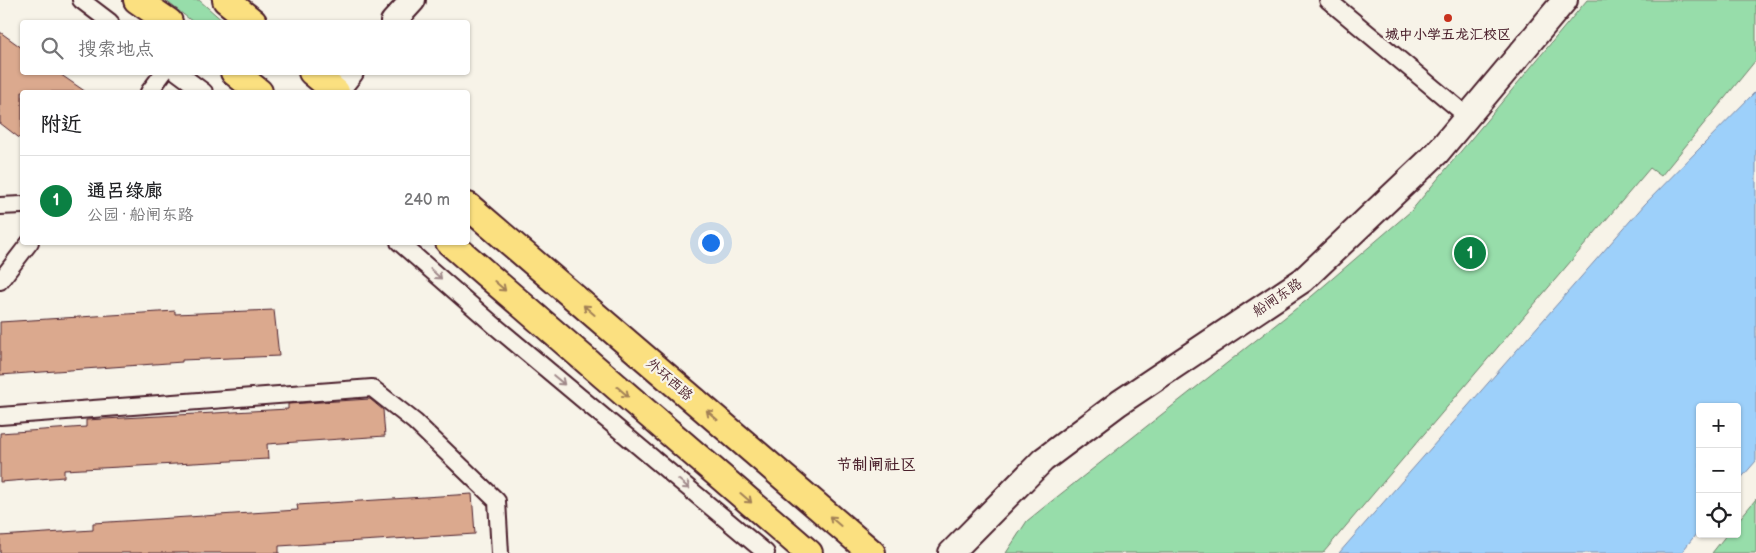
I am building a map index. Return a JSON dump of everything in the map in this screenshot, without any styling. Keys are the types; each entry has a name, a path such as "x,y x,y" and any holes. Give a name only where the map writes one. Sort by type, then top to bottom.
{"main road":[{"path":"137,0 166,20"},
{"path":"226,0 250,20"},
{"path":"238,75 256,90"},
{"path":"318,75 340,85"},
{"name":"外环西路","path":"470,208 872,553"},
{"path":"453,245 809,553"}],"street":[{"path":"81,0 107,20"},
{"path":"395,20 413,0"},
{"path":"1328,0 1467,116"},
{"name":"船闸东路","path":"951,553 1043,460 1119,403 1303,280 1438,153 1565,0"},
{"path":"150,90 162,75"},
{"path":"181,75 201,90"},
{"path":"0,206 20,205"},
{"path":"0,281 28,245"},
{"path":"402,245 766,553"},
{"path":"0,416 372,388 415,422 497,501 500,553"}],"green space":[{"path":"165,0 199,0 222,20 190,20"},
{"path":"1587,0 1756,0 1756,60 1661,176 1650,168 1323,553 1006,553 1027,521 1312,296 1411,211"},
{"path":"1756,499 1756,553 1712,553 1724,538 1741,538 1741,517"}],"water":[{"path":"1756,91 1756,461 1741,478 1741,403 1696,403 1696,534 1681,553 1339,553 1645,204"}],"building":[{"path":"0,32 20,47 20,75 61,75 83,90 20,90 20,138 0,123"},
{"path":"274,310 279,356 182,360 182,362 0,375 0,322 175,311 175,314"},
{"path":"370,399 383,410 385,436 267,444 268,459 64,470 64,477 0,482 0,433 86,427 86,420 288,409 288,404"},
{"path":"472,494 475,534 279,546 279,553 0,553 0,536 93,530 93,523 298,510 297,505"}],"place":[{"name":"城中小学五龙汇校区","path":"1448,18"},
{"name":"通吕绿廊","path":"1470,253"}],"district":[{"name":"节制闸社区","path":"876,464"}]}
